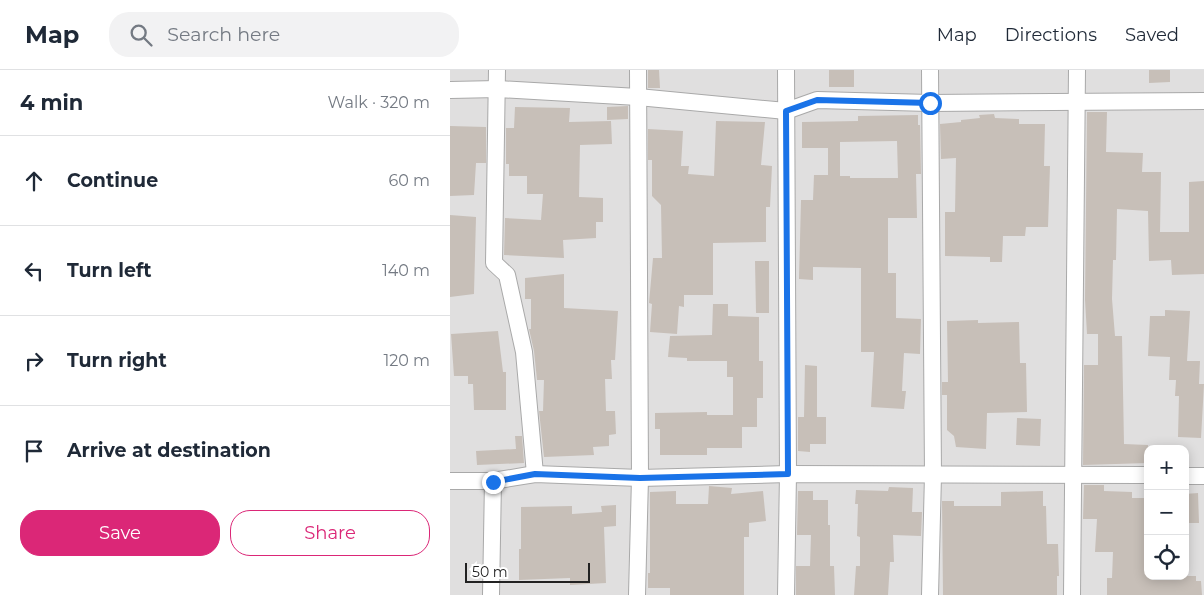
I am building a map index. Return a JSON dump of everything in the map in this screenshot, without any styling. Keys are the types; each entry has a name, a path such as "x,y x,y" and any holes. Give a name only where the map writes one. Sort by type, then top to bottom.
{"street":[{"path":"497,70 494,263 507,275 524,352 535,474"},
{"path":"637,595 640,478 638,70"},
{"path":"786,70 788,474 786,595"},
{"path":"930,70 934,475 930,595"},
{"path":"1072,595 1077,70"},
{"path":"450,90 498,89 638,97 786,111 817,100 930,103 1204,101"},
{"path":"450,481 493,482 535,474 640,478 788,474 1144,475"},
{"path":"1189,476 1204,476"},
{"path":"491,595 493,482"}],"shaded area":[{"path":"450,70 1204,70 1204,595 450,595"}],"building":[{"path":"648,70 659,70 660,88 648,88"},
{"path":"829,70 854,70 854,87 829,87"},
{"path":"1149,70 1170,70 1170,82 1149,83"},
{"path":"628,106 628,119 607,120 607,107"},
{"path":"515,107 570,108 569,122 611,121 612,144 580,145 579,197 603,198 603,222 596,222 596,238 563,240 564,258 504,255 505,218 541,220 543,194 527,194 527,176 509,176 509,164 506,164 506,128 514,128"},
{"path":"1087,112 1107,112 1106,152 1143,153 1142,172 1161,172 1160,232 1189,232 1189,182 1204,181 1204,274 1172,275 1171,260 1149,261 1148,211 1117,209 1116,260 1113,260 1112,299 1115,336 1122,336 1124,444 1148,445 1144,445 1144,463 1083,465 1084,365 1098,365 1098,334 1087,334 1085,300"},
{"path":"994,114 995,118 1019,119 1019,124 1045,124 1044,166 1050,166 1048,227 1026,227 1025,236 1003,236 1002,262 990,262 990,257 945,256 945,212 955,212 956,158 941,159 940,124 961,122 961,120 980,118 979,115"},
{"path":"918,115 918,125 920,125 921,174 916,174 917,218 888,218 888,273 896,273 896,318 921,319 920,354 904,353 902,391 906,391 904,409 871,407 874,352 861,352 861,268 813,267 813,280 799,279 801,200 813,200 814,175 828,175 828,148 802,148 802,122 858,121 858,116","holes":["897,141 898,178 850,178 850,176 840,176 840,142"]},
{"path":"716,121 765,122 761,165 772,166 770,207 766,207 766,242 713,243 713,295 684,295 684,307 679,306 677,334 650,332 652,304 649,303 653,258 662,258 661,205 652,196 652,160 648,160 648,129 683,131 681,166 689,166 688,174 714,176"},
{"path":"450,126 486,127 486,163 476,163 474,195 450,196"},
{"path":"450,215 476,217 474,294 450,297"},
{"path":"755,261 769,261 769,313 756,313"},
{"path":"564,274 564,308 618,311 615,360 611,360 612,379 605,379 606,411 615,411 616,434 609,435 609,446 593,447 594,455 544,457 539,411 543,411 544,380 537,380 534,351 529,329 531,329 531,299 525,299 525,278"},
{"path":"713,304 728,304 728,316 759,317 759,361 763,361 763,398 757,398 757,427 742,427 742,448 707,448 707,455 660,455 660,429 655,429 655,413 707,412 707,415 733,415 733,377 727,377 727,361 687,361 687,358 668,357 670,336 712,335"},
{"path":"1165,310 1190,311 1187,361 1200,361 1199,384 1204,384 1201,438 1178,437 1179,396 1175,396 1176,380 1169,380 1170,357 1148,356 1150,316 1165,316"},
{"path":"978,320 978,323 1019,322 1020,363 1026,363 1027,412 987,413 986,449 956,447 954,436 947,430 947,395 942,395 942,382 948,382 947,321"},
{"path":"498,331 503,372 506,372 506,410 474,410 473,384 468,384 468,376 454,376 451,334"},
{"path":"805,365 817,366 817,417 826,417 826,444 810,444 810,452 798,451 798,417 804,417"},
{"path":"1017,418 1041,419 1040,446 1016,445"},
{"path":"515,436 522,436 524,463 477,465 476,451 516,449"},
{"path":"1084,485 1104,485 1104,491 1132,492 1132,498 1144,498 1144,580 1189,580 1189,576 1196,576 1196,581 1201,581 1202,595 1107,595 1107,578 1112,578 1113,552 1095,552 1097,519 1083,519"},
{"path":"709,486 732,488 731,494 763,491 766,521 749,523 749,537 744,537 744,595 670,595 670,588 648,588 648,573 650,573 650,492 676,491 676,504 708,504"},
{"path":"889,487 913,488 912,512 922,512 921,536 893,535 894,562 890,562 888,595 854,595 856,566 860,566 860,537 857,536 858,504 855,504 856,490 888,491"},
{"path":"798,491 813,491 813,500 828,500 830,566 834,566 835,595 796,595 796,566 810,566 811,535 797,535"},
{"path":"1043,491 1043,506 1046,506 1047,544 1058,544 1059,576 1057,576 1057,595 943,595 942,501 954,501 954,506 1001,506 1001,492"},
{"path":"1198,493 1199,523 1189,523 1189,494"},
{"path":"616,505 616,526 604,527 606,583 570,585 570,578 519,580 521,507 572,506 572,514 602,512 601,506"}],"route":[{"path":"493,482 535,474 640,478 788,474 786,111 817,100 930,103"}]}
